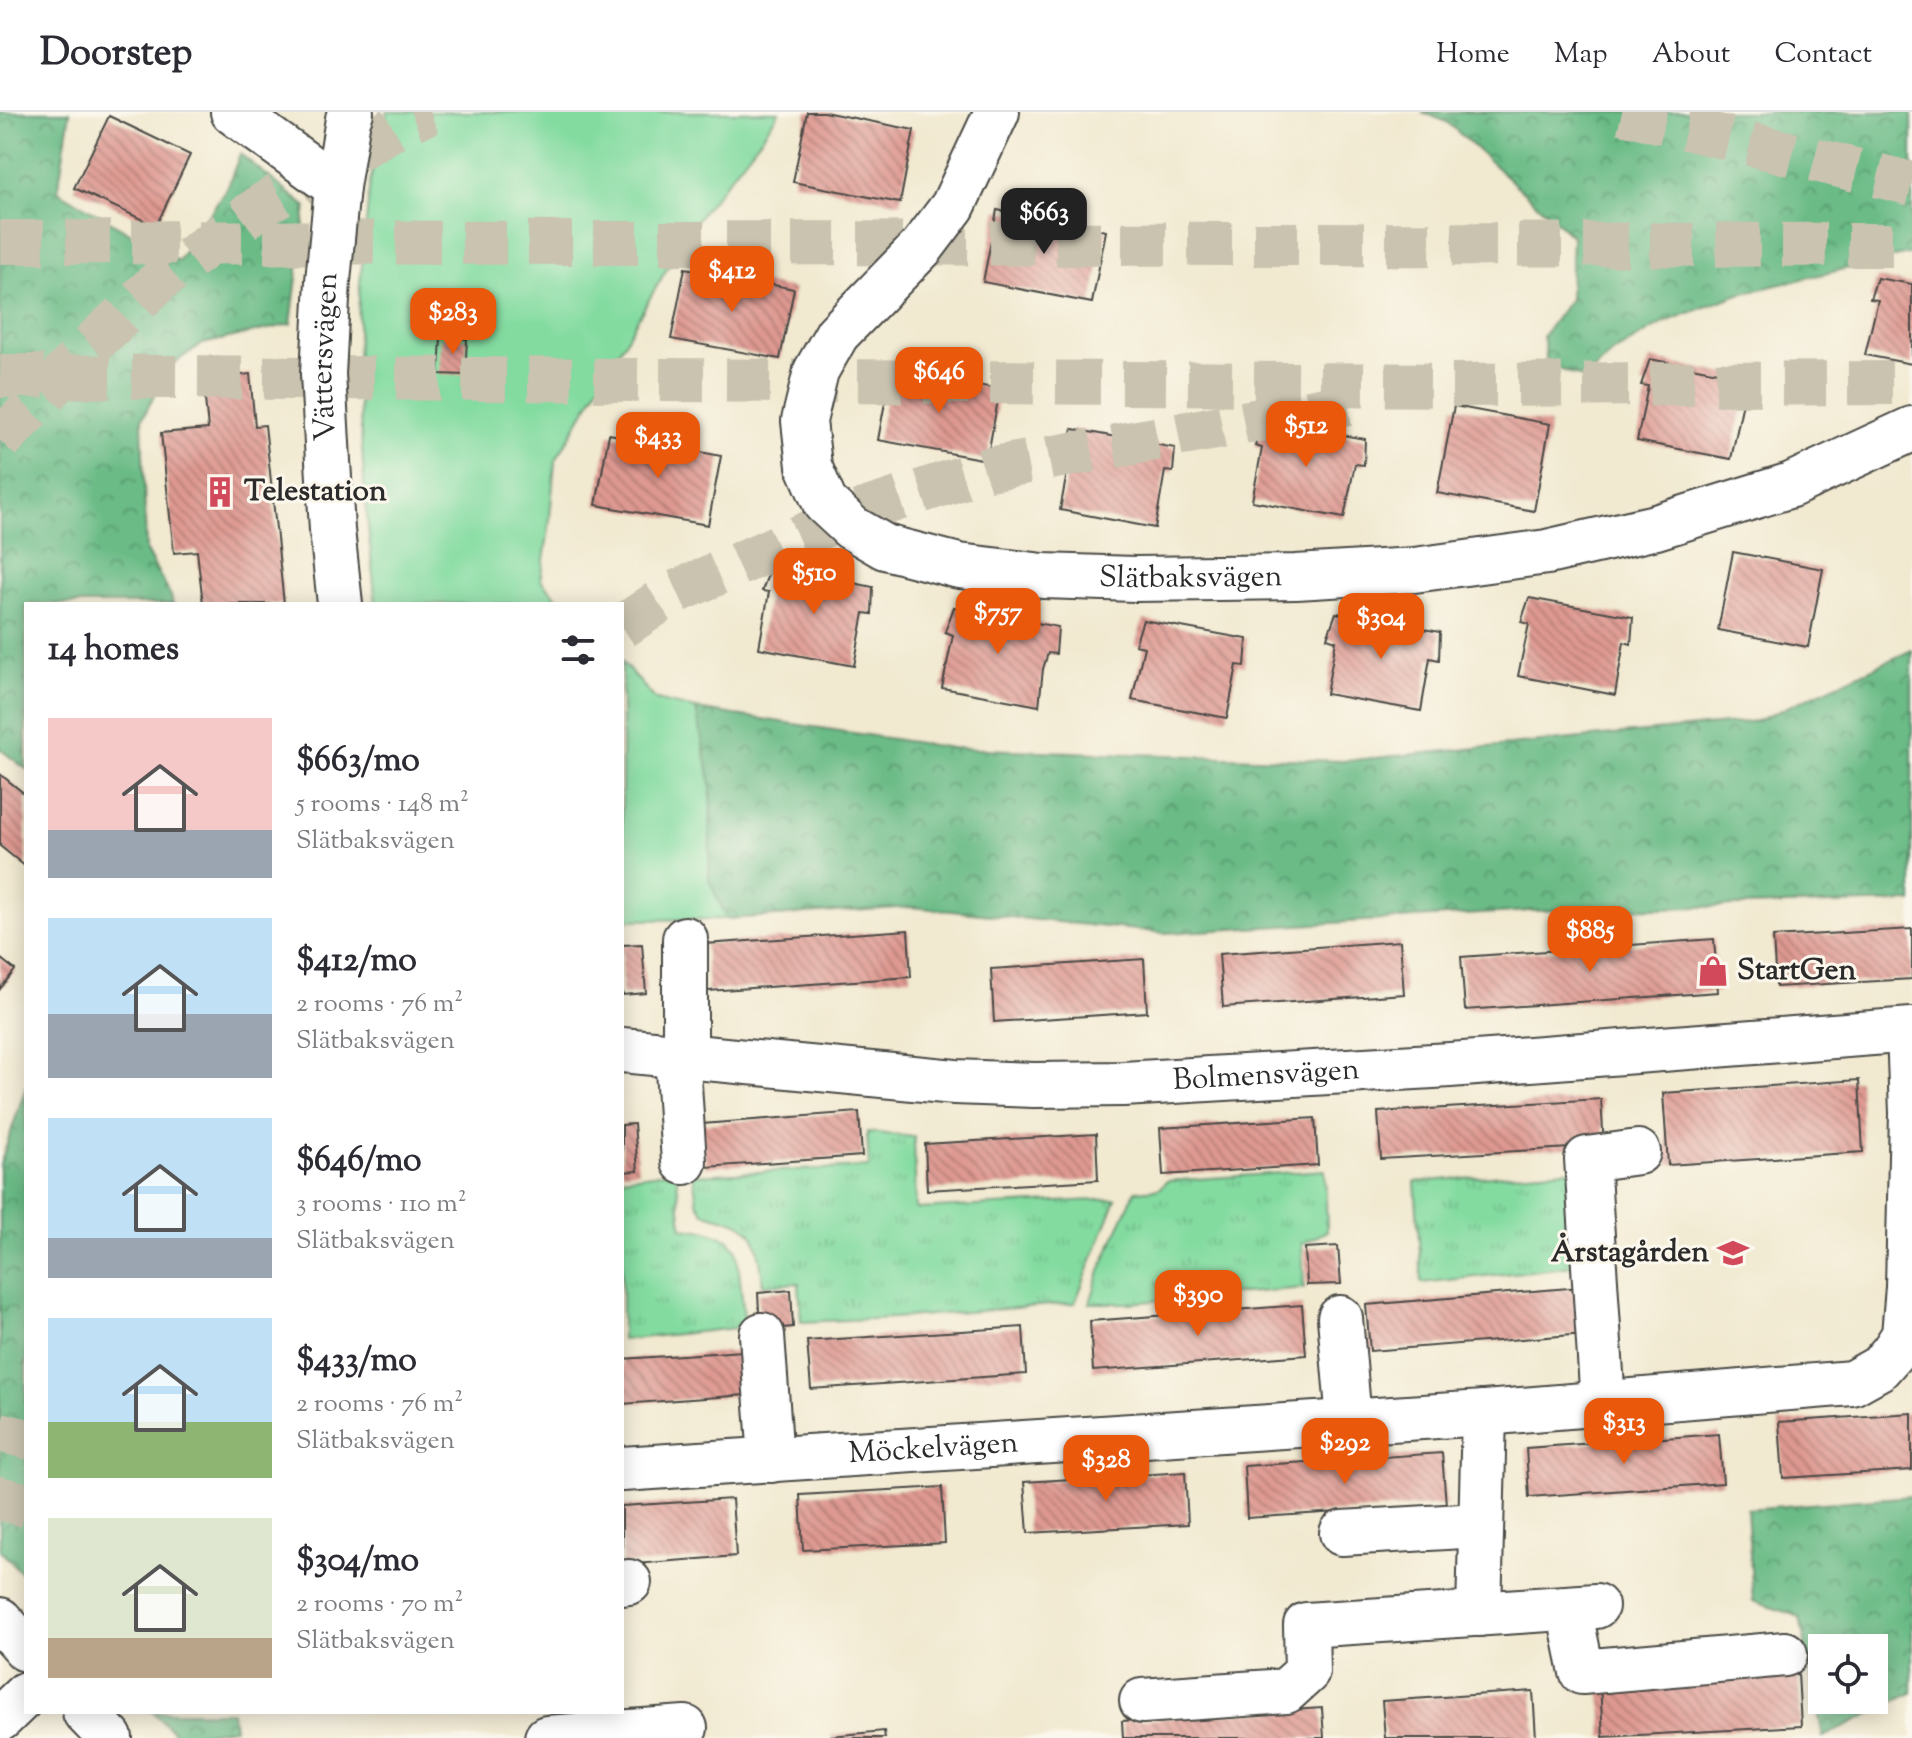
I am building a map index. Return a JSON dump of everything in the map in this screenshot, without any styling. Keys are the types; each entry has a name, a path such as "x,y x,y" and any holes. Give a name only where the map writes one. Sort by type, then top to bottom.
{"street":[{"path":"233,112 337,187"},
{"name":"Vättersvägen","path":"340,602 332,530 323,374 337,187 351,112"},
{"name":"Slätbaksvägen","path":"997,112 953,206 922,247 837,334 816,371 804,421 809,466 825,503 852,528 885,547 959,566 1043,576 1135,579 1296,577 1414,570 1547,552 1656,527 1791,485 1912,429"},
{"path":"684,1162 681,1055 685,939"},
{"name":"Bolmensvägen","path":"624,1050 955,1082 1123,1084 1450,1065 1911,1030"},
{"name":"Möckelvägen","path":"624,1469 1484,1413 1852,1383 1879,1368 1904,1335 1912,1113 1911,1030"},
{"path":"1603,1404 1587,1159 1638,1152"},
{"path":"1340,1318 1349,1421"},
{"path":"762,1335 771,1460"},
{"path":"1479,1614 1484,1413"},
{"path":"1342,1533 1480,1525"},
{"path":"1142,1701 1286,1691 1307,1672 1306,1625 1583,1607 1582,1672 1785,1654"},
{"path":"0,1620 24,1647"},
{"path":"0,1719 24,1696"},
{"path":"87,1714 110,1738"},
{"path":"526,1714 531,1738"},
{"path":"547,1738 685,1728"}],"green space":[{"path":"0,112 70,112 58,191 178,261 228,186 240,154 306,207 291,324 202,344 170,366 142,419 146,551 172,602 24,602 24,767 0,749"},
{"path":"387,112 779,112 691,227 555,462 541,580 561,602 376,602 357,368 359,295 370,182"},
{"path":"1422,112 1912,112 1912,253 1739,294 1665,322 1612,353 1585,379 1547,364 1543,336 1570,299 1572,236 1447,122"},
{"path":"1912,650 1912,902 1530,911 1166,933 912,907 727,919 709,880 711,785 696,709 952,748 1343,761 1757,721"},
{"path":"624,664 656,700 696,709 711,785 709,880 727,919 624,920"},
{"path":"24,1093 24,1576 0,1550 0,1165"},
{"path":"867,1132 914,1137 916,1209 1116,1199 1075,1303 801,1322 799,1283 763,1285 759,1254 752,1234 736,1222 704,1213 697,1202 693,1175 869,1167"},
{"path":"1579,1169 1584,1265 1422,1283 1415,1182"},
{"path":"1325,1170 1327,1231 1302,1244 1304,1288 1129,1303 1090,1303 1101,1268 1135,1191 1159,1189 1167,1181"},
{"path":"676,1171 682,1228 707,1231 728,1239 737,1251 745,1327 624,1340 624,1178"},
{"path":"1912,1496 1912,1693 1888,1705 1888,1634 1808,1634 1808,1659 1800,1617 1753,1601 1747,1509"},
{"path":"155,1714 232,1714 234,1728 178,1737"},
{"path":"1819,1714 1870,1714 1823,1737"}],"building":[{"path":"807,112 824,112 914,130 900,203 793,182"},
{"path":"109,116 190,155 156,226 74,188"},
{"path":"997,210 1106,231 1092,303 983,282"},
{"path":"685,268 794,289 780,359 671,339"},
{"path":"1877,278 1912,284 1912,364 1865,355 1878,300 1870,299"},
{"path":"441,337 467,339 465,375 439,374"},
{"path":"1650,359 1754,379 1752,403 1743,402 1731,459 1637,441 1648,386 1641,385"},
{"path":"891,370 1000,389 987,460 878,440"},
{"name":"Telestation","path":"250,374 255,426 265,425 284,602 203,602 197,551 174,553 161,433 208,429 203,379"},
{"path":"1454,406 1550,424 1534,511 1437,493"},
{"path":"1263,421 1365,439 1364,465 1355,464 1344,518 1252,501 1262,448 1255,446"},
{"path":"1073,429 1175,448 1173,472 1165,471 1155,528 1060,510 1070,457 1064,455"},
{"path":"609,434 721,456 708,525 596,505"},
{"path":"1733,552 1823,569 1808,647 1718,630"},
{"path":"771,566 873,587 872,614 864,613 854,666 759,648 769,592 762,591"},
{"path":"1529,598 1633,617 1631,644 1624,642 1615,695 1518,676 1529,624 1521,622"},
{"path":"954,607 1058,627 1056,654 1048,653 1043,669 1039,706 942,688 953,635 945,632"},
{"path":"1336,613 1440,632 1439,660 1430,658 1421,711 1326,694 1336,641 1327,638"},
{"path":"1143,620 1247,639 1245,666 1237,665 1227,718 1132,700 1144,647 1135,645"},
{"path":"0,774 24,793 24,865 0,846"},
{"path":"1912,929 1912,979 1776,987 1773,937"},
{"path":"908,930 911,977 708,991 705,944"},
{"path":"1714,939 1718,992 1465,1010 1461,957"},
{"path":"1400,941 1404,994 1223,1007 1219,954"},
{"path":"642,944 646,993 624,995 624,945"},
{"path":"0,958 15,970 0,989"},
{"path":"1144,959 1147,1012 994,1022 991,969"},
{"path":"1859,1080 1863,1152 1668,1165 1663,1093"},
{"path":"1601,1099 1604,1146 1381,1159 1378,1112"},
{"path":"859,1112 862,1156 706,1167 702,1124"},
{"path":"1315,1118 1318,1165 1163,1175 1160,1128"},
{"path":"634,1124 638,1171 624,1172 624,1125"},
{"path":"1096,1134 1098,1180 927,1190 925,1144"},
{"path":"1338,1246 1341,1284 1307,1285 1305,1248"},
{"path":"1581,1287 1585,1334 1370,1351 1366,1305"},
{"path":"791,1290 793,1327 760,1330 758,1293"},
{"path":"1302,1305 1306,1355 1093,1371 1090,1321"},
{"path":"1023,1327 1026,1374 811,1389 807,1341"},
{"path":"743,1351 746,1395 624,1404 624,1359"},
{"path":"1912,1413 1912,1470 1783,1478 1779,1422"},
{"path":"1719,1434 1723,1483 1529,1497 1526,1448"},
{"path":"1442,1453 1446,1505 1247,1518 1244,1466"},
{"path":"1185,1472 1188,1524 1028,1533 1024,1482"},
{"path":"942,1487 945,1543 803,1550 800,1495"},
{"path":"732,1499 736,1556 624,1565 624,1506"},
{"path":"1798,1673 1801,1726 1603,1737 1600,1684"},
{"path":"1533,1691 1536,1738 1385,1738 1382,1701"},
{"path":"1322,1708 1324,1738 1123,1738 1122,1721"},
{"path":"884,1731 885,1738 831,1738 831,1736"}],"tunnel":[{"path":"0,441 86,350 159,281 264,204 401,124 430,112"},
{"path":"1622,112 1912,184"},
{"path":"0,242 1912,245"},
{"path":"0,376 1451,385 1912,383"},
{"path":"624,626 669,595 846,516 989,469 1348,404"},
{"path":"0,1521 24,1426"}],"place":[{"name":"Telestation","path":"220,492"},
{"name":"StartGen","path":"1713,971"},
{"name":"Årstagården","path":"1733,1253"}]}
